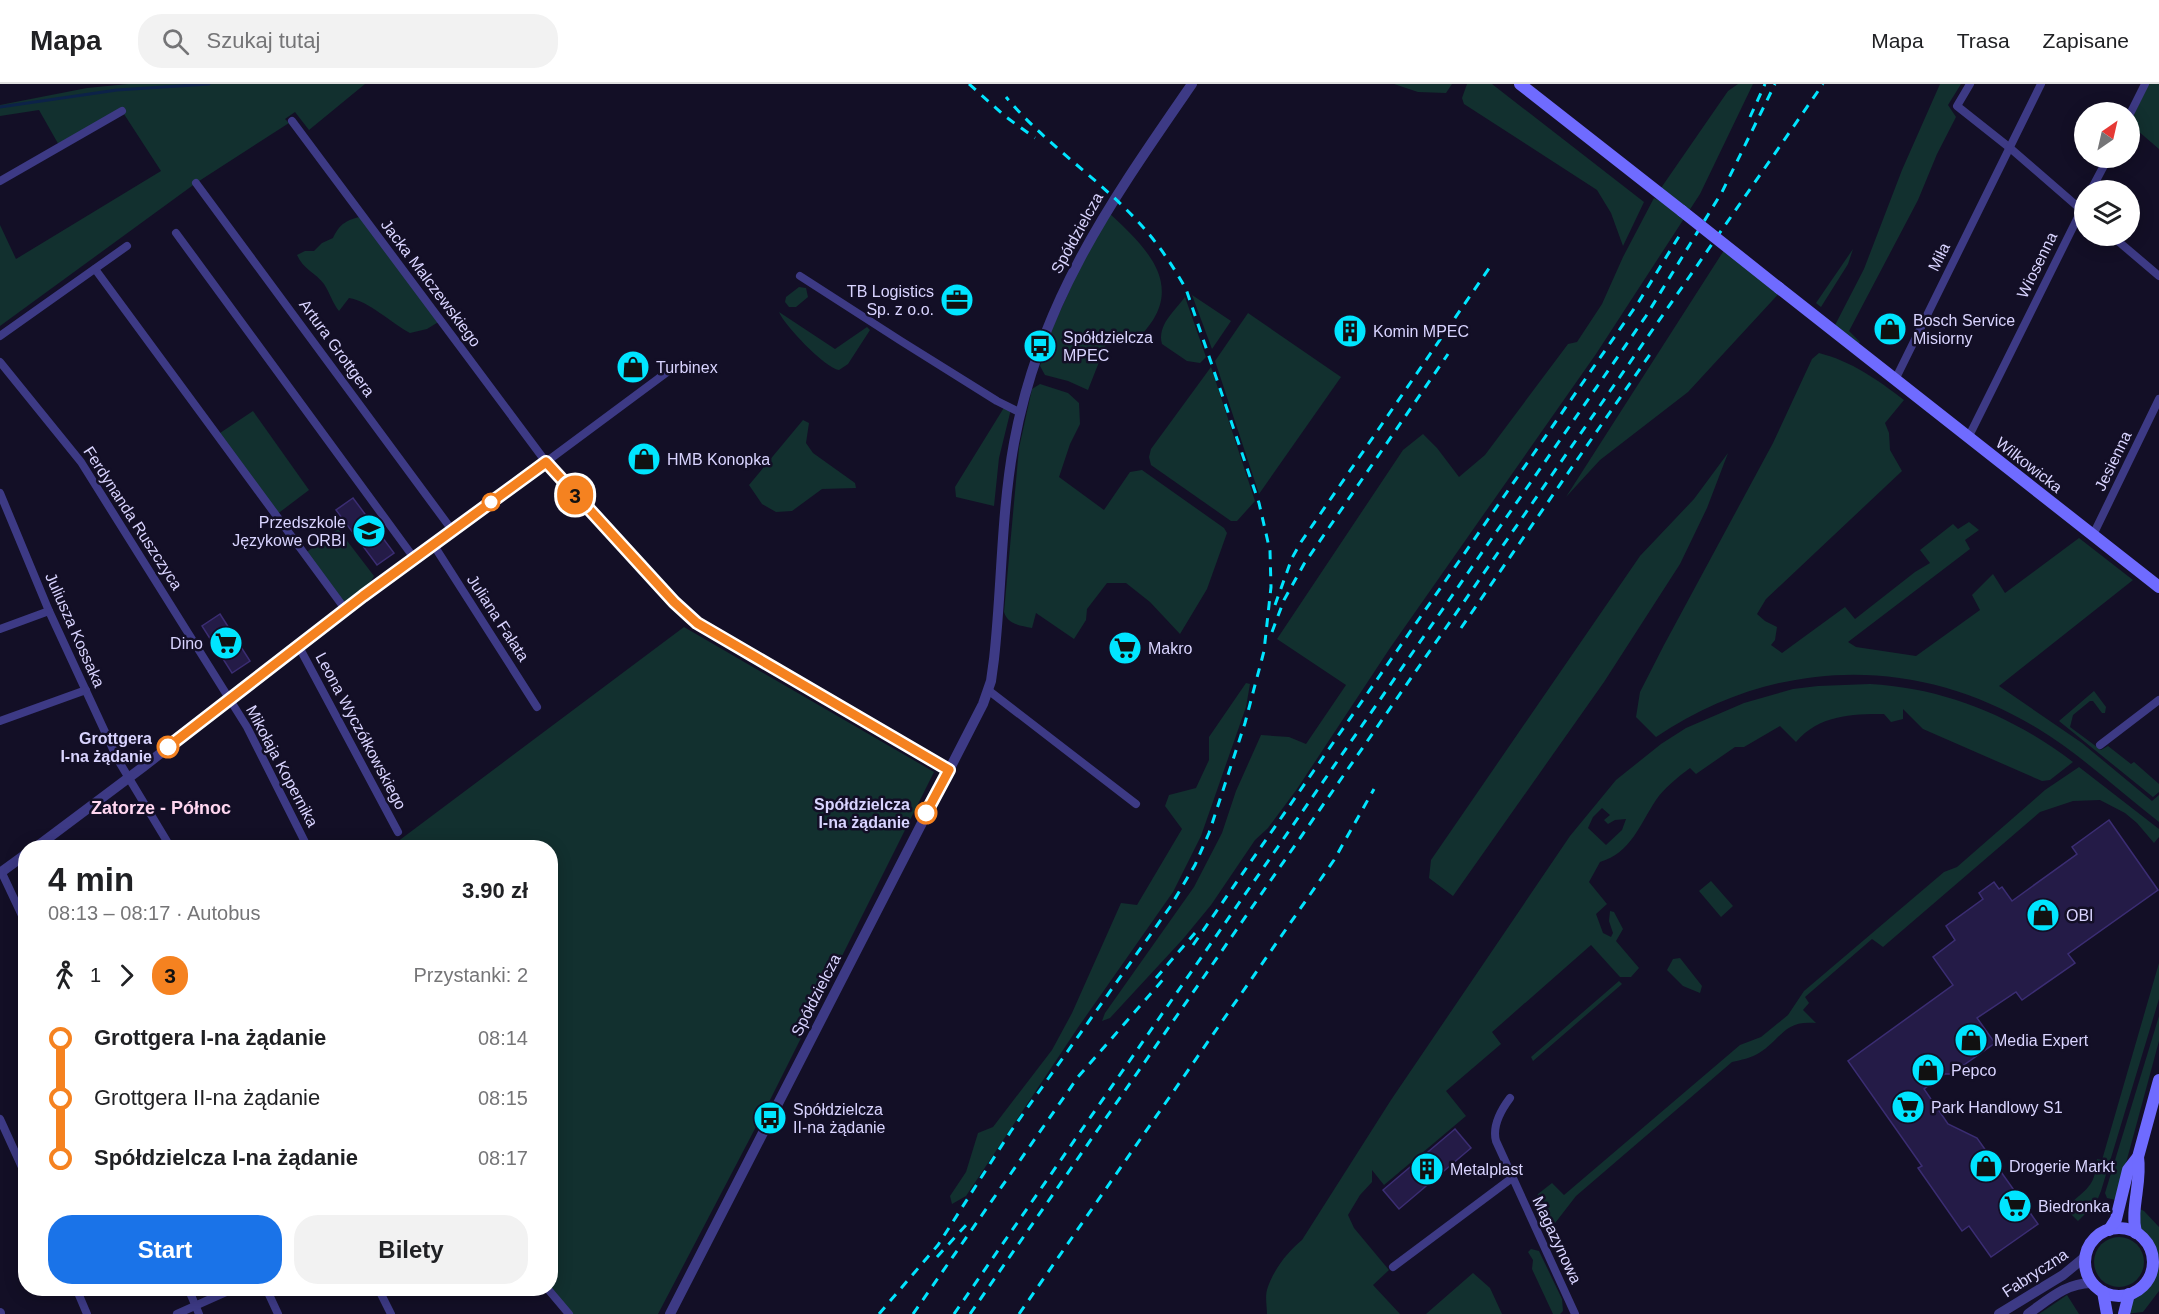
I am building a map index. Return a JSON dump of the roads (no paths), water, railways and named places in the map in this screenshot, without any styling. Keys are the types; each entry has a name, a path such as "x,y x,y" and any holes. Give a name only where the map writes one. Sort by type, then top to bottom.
{"main road":[{"name":"Wilkowicka","path":"1520,84 2159,587"},
{"path":"2108,1314 2098,1287 2086,1271 2086,1256 2092,1242 2109,1230 2116,1219 2128,1170 2138,1157 2159,1080"},
{"path":"2098,1287 2120,1296 2129,1294 2145,1283 2153,1265 2150,1249 2136,1233 2133,1221 2140,1173 2138,1157"},
{"path":"2109,1230 2122,1229 2136,1233"},
{"path":"2124,1314 2129,1294"}],"street":[{"name":"Spółdzielcza","path":"669,1314 988,690 1000,603 1009,475 1021,413 1041,340 1085,246 1113,198 1192,84"},
{"path":"1970,84 1957,106 2074,201"},
{"name":"Miła","path":"1895,380 2041,84"},
{"path":"2136,102 2145,84"},
{"path":"0,181 122,111"},
{"name":"Jacka Malczewskiego","path":"292,121 546,462"},
{"name":"Artura Grottgera","path":"196,183 452,530"},
{"name":"Wiosenna","path":"1968,438 2074,229"},
{"path":"176,233 414,558"},
{"path":"0,336 127,246"},
{"path":"2124,246 2159,276"},
{"path":"94,269 345,609"},
{"path":"800,276 950,372 1021,413"},
{"name":"Ferdynanda Ruszczyca","path":"0,362 81,462 230,698"},
{"path":"47,840 345,609 674,368"},
{"name":"Jesienna","path":"2093,535 2159,399"},
{"path":"546,462 674,602 697,623 949,770"},
{"name":"Juliusza Kossaka","path":"0,493 49,611 118,760 166,840"},
{"name":"Juliana Fałata","path":"433,544 537,707"},
{"path":"0,629 49,611"},
{"name":"Leona Wyczółkowskiego","path":"298,645 398,832"},
{"path":"0,721 86,690"},
{"path":"988,690 1136,804"},
{"name":"Mikołaja Kopernika","path":"230,698 304,840"},
{"path":"2100,745 2159,700"},
{"path":"18,860 1,872 18,907"},
{"name":"Magazynowa","path":"1510,1098 1501,1113 1494,1133 1512,1178 1575,1314"},
{"path":"0,1119 18,1158"},
{"path":"1393,1267 1512,1178"},
{"name":"Fabryczna","path":"1999,1314 2075,1267 2086,1256"},
{"name":"Fabryczna","path":"2028,1314 2062,1290 2082,1283 2098,1287"},
{"path":"79,1296 87,1314"},
{"path":"191,1296 197,1310"},
{"path":"177,1314 197,1310 221,1296"},
{"path":"270,1296 278,1314"},
{"path":"382,1296 391,1314"},
{"path":"554,1296 569,1314"}],"waterway":[{"path":"0,107 117,90 209,84"}],"railway":[{"path":"969,84 1006,117 1035,138"},
{"path":"1750,117 1765,84"},
{"path":"954,1314 1646,316 1722,192 1775,84"},
{"path":"970,1314 1823,84"},
{"path":"879,1314 938,1245 1011,1131 1170,907 1195,865 1209,833 1245,723 1264,651 1271,587 1270,551 1259,503 1186,289 1142,226 1109,193 1038,131 1006,97"},
{"path":"1193,945 1638,303 1681,233"},
{"path":"1275,605 1292,558 1301,542 1492,264"},
{"path":"1461,628 1653,350"},
{"path":"1272,632 1284,600 1304,564 1448,354"},
{"path":"1019,1314 1334,860 1374,789"},
{"path":"1156,978 1195,933"},
{"path":"913,1314 1078,1077 1167,975"},
{"path":"937,1257 967,1224"}],"place":[{"name":"TB Logistics Sp. z o.o.","path":"957,300"},
{"name":"Bosch Service Misiorny","path":"1890,329"},
{"name":"Komin MPEC","path":"1350,331"},
{"name":"Spółdzielcza MPEC","path":"1040,346"},
{"name":"Turbinex","path":"633,367"},
{"name":"HMB Konopka","path":"644,459"},
{"name":"Przedszkole Językowe ORBI","path":"369,531"},
{"name":"Dino","path":"226,643"},
{"name":"Makro","path":"1125,648"},
{"name":"Grottgera I-na żądanie","path":"168,747"},
{"name":"Spółdzielcza I-na żądanie","path":"926,813"},
{"name":"OBI","path":"2043,915"},
{"name":"Media Expert","path":"1971,1040"},
{"name":"Pepco","path":"1928,1070"},
{"name":"Park Handlowy S1","path":"1908,1107"},
{"name":"Spółdzielcza II-na żądanie","path":"770,1118"},
{"name":"Drogerie Markt","path":"1986,1166"},
{"name":"Metalplast","path":"1427,1169"},
{"name":"Biedronka","path":"2015,1206"}],"district":[{"name":"Zatorze - Północ","path":"161,808"}]}
